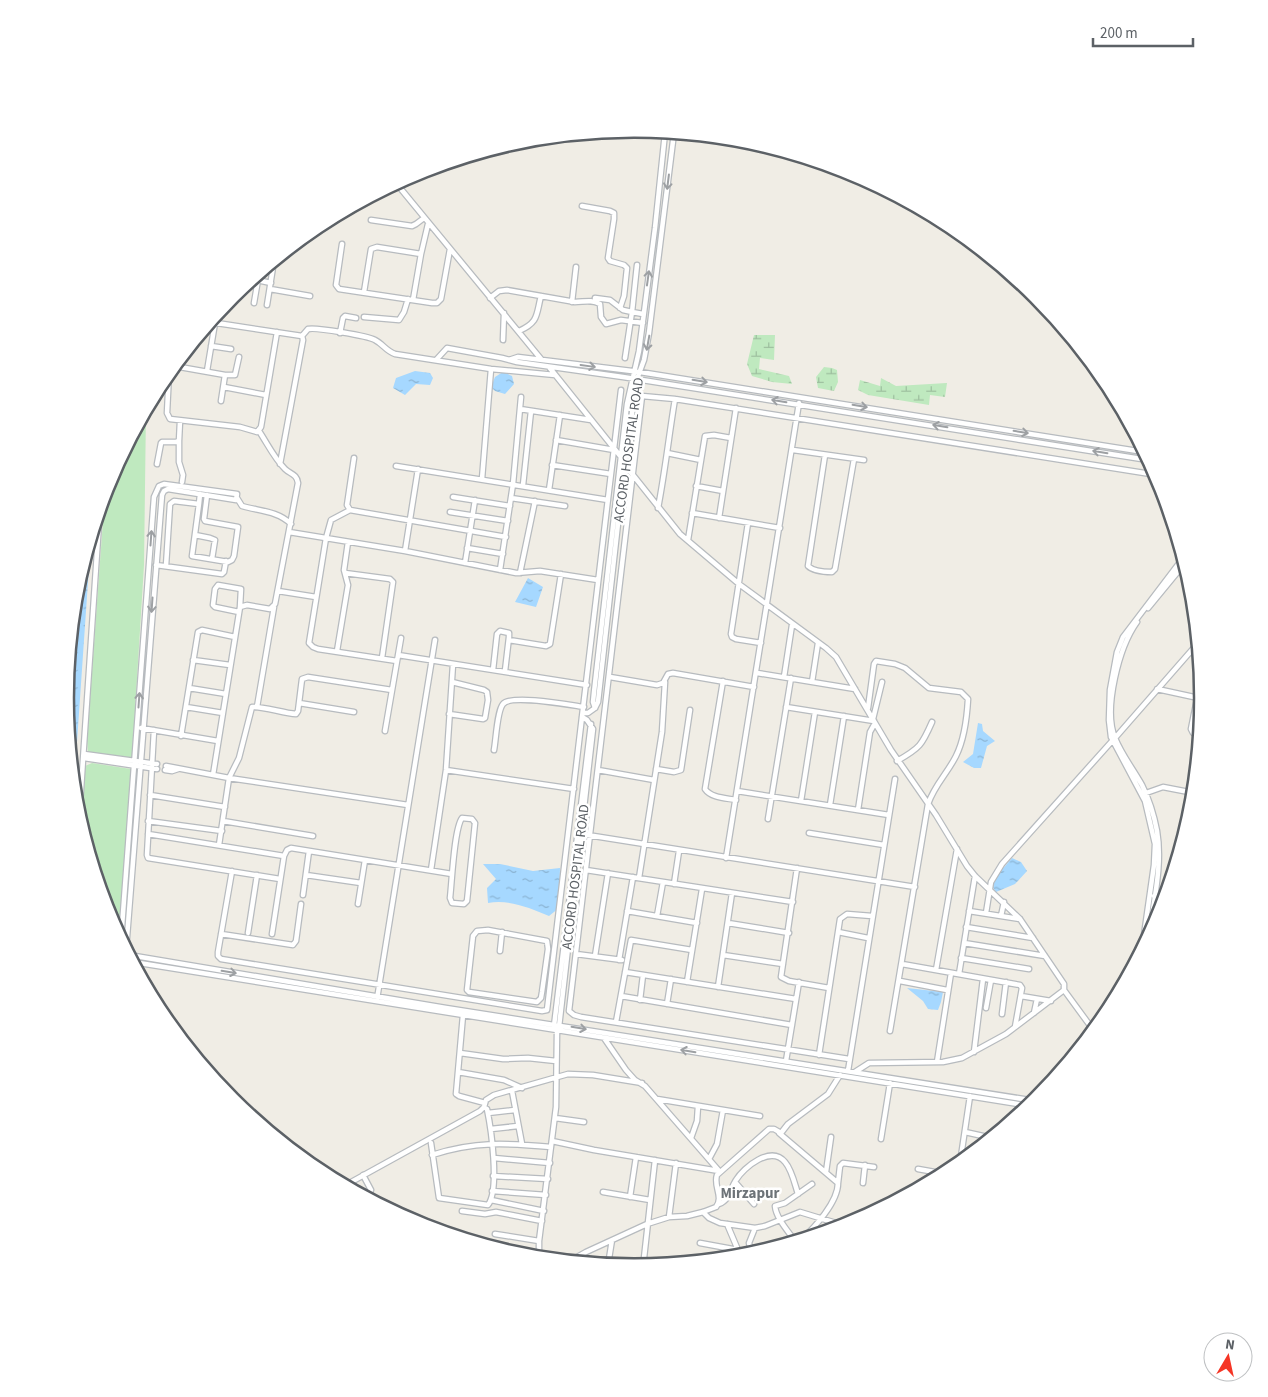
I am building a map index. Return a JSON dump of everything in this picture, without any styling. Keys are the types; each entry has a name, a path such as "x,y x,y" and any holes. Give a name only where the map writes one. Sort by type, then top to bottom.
{"street":[{"path":"583,715 595,708 593,702 594,692 621,456 634,378 637,372 664,139"},
{"name":"ACCORD HOSPITAL ROAD","path":"637,372 646,350 649,332 673,139"},
{"path":"401,189 541,359"},
{"path":"582,206 614,213 608,258 610,262 624,265 627,268 624,296 620,308"},
{"path":"371,220 412,226 424,218"},
{"path":"364,317 399,320 410,299 428,224"},
{"path":"342,244 337,287 432,303 440,301 450,249"},
{"path":"364,292 370,251 373,247 421,254"},
{"path":"625,358 637,265"},
{"path":"572,302 576,267"},
{"path":"268,305 273,271"},
{"path":"261,281 271,283"},
{"path":"254,303 255,287"},
{"path":"270,289 310,296"},
{"path":"490,298 502,290 518,291 572,302 588,301 598,303 601,308 601,317 606,324 621,320 643,323"},
{"path":"519,331 534,321 541,296"},
{"path":"595,298 613,301 620,308 643,314"},
{"path":"503,340 504,313"},
{"path":"340,333 345,316 356,318"},
{"path":"218,324 302,336"},
{"path":"280,464 303,340 302,336 308,329 312,328 374,339 384,349 395,354 491,369 555,375"},
{"path":"207,371 212,346 212,330"},
{"path":"257,707 298,479 280,464 259,431 276,332"},
{"path":"212,346 231,349"},
{"path":"436,360 447,348 548,367 634,378 1140,459"},
{"path":"182,367 235,375 239,357"},
{"path":"509,360 518,357 541,359 637,372 1136,451"},
{"path":"548,367 614,450 621,456"},
{"path":"482,479 491,369"},
{"path":"221,401 225,374"},
{"name":"ACCORD HOSPITAL ROAD","path":"595,708 598,702 634,378"},
{"path":"168,387 167,413 170,419 259,431"},
{"path":"224,387 266,396"},
{"path":"232,871 218,954 221,958 546,1011 548,1008 621,390"},
{"path":"849,1059 570,1013 569,1008 610,677 642,396 736,408 1147,473"},
{"path":"500,570 513,484 521,397"},
{"path":"726,858 801,397"},
{"path":"658,508 675,399"},
{"path":"719,518 736,408"},
{"path":"520,409 591,420"},
{"path":"523,485 532,410"},
{"path":"548,490 560,415"},
{"path":"180,421 179,462 183,475 182,482"},
{"path":"688,540 705,436 710,434 731,438"},
{"path":"556,440 614,450"},
{"path":"157,464 161,443 179,441"},
{"path":"793,450 864,460"},
{"path":"667,454 701,460"},
{"path":"826,454 808,566 829,572 835,569 854,459"},
{"path":"350,510 347,505 354,458"},
{"path":"552,465 611,474"},
{"path":"625,465 658,508 688,540 739,584 836,657 897,761 928,804 975,876 1020,919 1064,984 1064,990 1089,1025"},
{"path":"396,466 608,500"},
{"path":"405,551 418,469"},
{"path":"127,935 137,764 137,727 154,497 159,486 170,484 237,497 242,506 277,514 284,517 291,524"},
{"path":"159,486 164,491"},
{"path":"696,486 723,491"},
{"path":"164,491 168,489 207,496 237,497"},
{"path":"122,926 137,764 143,728 160,502 164,491"},
{"path":"200,494 192,556 226,561 232,560 238,527 205,522 207,496"},
{"path":"453,497 510,506"},
{"path":"511,498 565,506"},
{"path":"465,563 475,500"},
{"path":"166,566 171,502 199,504"},
{"path":"520,573 535,502"},
{"path":"397,661 313,647 309,643 326,538 331,520 350,510 506,537"},
{"path":"450,512 508,521"},
{"path":"692,513 780,528"},
{"path":"748,523 732,626 732,637 761,643"},
{"path":"158,531 168,532"},
{"path":"289,532 405,551 500,570 520,573 540,571 598,580"},
{"path":"82,787 98,534"},
{"path":"195,535 215,540 212,559"},
{"path":"337,651 348,585 345,573 348,542"},
{"path":"467,548 503,554"},
{"path":"156,565 222,574 226,561"},
{"path":"1145,928 1154,865 1154,844 1145,801 1109,726 1109,708 1114,668 1120,644 1129,627 1178,565"},
{"path":"1152,913 1159,862 1154,818 1146,793 1114,739 1112,706 1116,670 1122,648 1130,632 1179,570"},
{"path":"345,573 393,581 382,658"},
{"path":"509,640 546,646 550,644 561,574"},
{"path":"213,775 240,609 241,589 218,585 215,589 213,605 215,607 240,609 247,605 270,609 274,607"},
{"path":"278,591 316,597"},
{"path":"784,677 792,624"},
{"path":"181,736 197,634 200,630 235,637"},
{"path":"493,670 498,632 502,631 509,633 505,672"},
{"path":"386,731 401,638"},
{"path":"377,999 435,640"},
{"path":"812,682 818,643"},
{"path":"986,913 989,888 993,878 1006,860 1192,650"},
{"path":"398,655 586,685"},
{"path":"193,660 230,665"},
{"path":"868,709 876,660 905,668 929,688 961,692 968,696 960,746 950,766 938,782 928,804 900,981 890,1031"},
{"path":"431,870 446,770 453,664"},
{"path":"639,878 663,724 665,682 668,674 673,673 754,687"},
{"path":"757,673 855,689"},
{"path":"219,845 229,778 239,758 252,707 293,714 297,713 302,679 308,677 392,690"},
{"path":"610,677 653,685 665,682"},
{"path":"768,819 791,678"},
{"path":"723,681 705,788 706,791 713,795 736,800"},
{"path":"450,714 483,719 485,718 488,700 487,692 484,690 452,682"},
{"path":"858,810 871,728 882,682"},
{"path":"188,688 226,694"},
{"path":"1156,689 1194,698"},
{"path":"494,750 500,708 506,701 535,700 584,707"},
{"path":"299,703 354,712"},
{"path":"186,707 223,713"},
{"path":"786,707 874,721"},
{"path":"656,769 674,772 681,770 690,710"},
{"path":"801,801 815,712"},
{"path":"538,1250 557,1095 555,1076 556,1031 591,724 583,715"},
{"path":"830,805 844,716"},
{"path":"1193,719 1191,732 1193,733"},
{"path":"897,761 914,751 921,744 932,722"},
{"name":"ACCORD HOSPITAL ROAD","path":"557,1024 594,729 591,724"},
{"path":"137,727 218,741"},
{"path":"154,730 154,766 148,821 147,855 150,859 280,879"},
{"path":"84,756 154,766"},
{"path":"166,768 408,805"},
{"path":"446,770 574,789"},
{"path":"598,770 654,780"},
{"path":"848,1071 895,779"},
{"path":"1146,793 1163,787 1186,791"},
{"path":"737,791 889,815"},
{"path":"150,795 225,807"},
{"path":"464,817 472,819 475,824 472,856 467,901 464,904 450,901 452,874 460,819 464,817"},
{"path":"148,821 222,831"},
{"path":"223,821 313,836"},
{"path":"809,833 884,845"},
{"path":"148,834 284,856"},
{"path":"581,834 915,887"},
{"path":"272,934 284,856 287,850 291,848 452,874"},
{"path":"936,970 957,849"},
{"path":"303,895 309,850"},
{"path":"674,884 679,851"},
{"path":"358,904 365,860"},
{"path":"797,868 782,978 829,988"},
{"path":"586,870 793,902"},
{"path":"595,956 608,873"},
{"path":"248,933 257,875"},
{"path":"306,875 361,883"},
{"path":"959,974 975,876"},
{"path":"619,960 633,878"},
{"path":"658,916 663,882"},
{"path":"687,982 702,888"},
{"path":"718,987 732,893"},
{"path":"1154,896 1158,897"},
{"path":"1001,916 1004,902"},
{"path":"221,934 293,944 296,942 302,904"},
{"path":"627,911 697,923"},
{"path":"969,911 1020,919"},
{"path":"819,1055 840,919 845,915 872,916"},
{"path":"728,923 789,933"},
{"path":"966,927 1034,938"},
{"path":"484,930 545,940 548,945 540,1001 535,1003 501,997 469,992 467,988 474,934 484,930"},
{"path":"500,951 502,932"},
{"path":"838,932 868,938"},
{"path":"616,1022 631,940 692,950"},
{"path":"964,943 1045,956"},
{"path":"576,954 626,961"},
{"path":"723,955 783,964"},
{"path":"137,956 556,1031 1020,1104"},
{"path":"961,958 1029,969"},
{"path":"141,963 557,1024 1025,1099"},
{"path":"902,964 1021,986 1015,1027"},
{"path":"625,972 796,1000"},
{"path":"936,1062 951,973"},
{"path":"640,1000 643,975"},
{"path":"667,1004 671,979"},
{"path":"974,1052 983,979"},
{"path":"986,1008 991,980"},
{"path":"900,981 947,990"},
{"path":"786,1061 799,982"},
{"path":"1002,1014 1006,982"},
{"path":"855,1072 869,1063 957,1060 1015,1027 1064,990"},
{"path":"621,996 792,1025"},
{"path":"1020,996 1051,1001"},
{"path":"500,1004 501,997"},
{"path":"1034,1013 1037,999"},
{"path":"431,1143 439,1198 486,1205 491,1200 494,1158 488,1113 485,1105 457,1095 456,1091 463,1015"},
{"path":"604,1038 632,1077 656,1098 720,1172"},
{"path":"460,1053 503,1059 528,1058 556,1061"},
{"path":"458,1072 504,1080 522,1088"},
{"path":"351,1182 480,1111 490,1097 555,1076 580,1074 642,1084"},
{"path":"779,1133 782,1133 790,1123 828,1094 840,1075"},
{"path":"881,1139 890,1083"},
{"path":"512,1091 522,1144"},
{"path":"962,1152 970,1096"},
{"path":"656,1098 760,1116"},
{"path":"691,1138 697,1121 698,1106"},
{"path":"488,1113 515,1110"},
{"path":"709,1159 717,1144 723,1110"},
{"path":"555,1118 584,1122"},
{"path":"491,1130 518,1126"},
{"path":"719,1204 715,1181 717,1175 769,1129 774,1129 838,1183"},
{"path":"965,1132 983,1136"},
{"path":"826,1172 831,1137"},
{"path":"552,1140 636,1157 676,1162 720,1172"},
{"path":"432,1155 463,1146 493,1143 551,1147"},
{"path":"580,1256 648,1224 670,1217 688,1216 716,1207 728,1197 735,1182 748,1166 766,1156 775,1157 786,1162 798,1194"},
{"path":"630,1197 636,1157"},
{"path":"494,1158 550,1163"},
{"path":"644,1259 655,1160"},
{"path":"670,1217 676,1162"},
{"path":"810,1230 822,1218 837,1190 842,1163 874,1167"},
{"path":"863,1183 865,1165"},
{"path":"918,1169 933,1172"},
{"path":"363,1175 369,1192"},
{"path":"493,1176 548,1179"},
{"path":"735,1182 754,1204"},
{"path":"792,1236 775,1210 775,1206 785,1203 812,1184"},
{"path":"492,1190 546,1195"},
{"path":"603,1192 650,1200"},
{"path":"491,1200 544,1211"},
{"path":"462,1211 485,1214 496,1212 542,1221"},
{"path":"703,1212 712,1221 755,1228 800,1212 833,1222"},
{"path":"728,1224 738,1249"},
{"path":"750,1246 749,1243 755,1228"},
{"path":"494,1234 539,1241"},
{"path":"609,1258 612,1240"},
{"path":"700,1243 735,1249"}],"green space":[{"path":"754,335 775,335 774,360 760,358 759,369 789,376 792,384 772,382 752,376 747,364"},
{"path":"824,367 837,370 838,382 834,391 818,388 816,377"},
{"path":"881,378 896,386 947,383 945,397 930,395 929,405 868,395 858,390 860,380 880,386"},
{"path":"146,424 144,565 132,760 88,753 87,740 103,517 116,484"},
{"path":"92,763 131,769 120,921 103,879 93,844 83,796 85,766"}],"water":[{"path":"415,371 430,373 433,378 430,385 416,384 405,395 393,388 396,378"},
{"path":"503,372 512,376 514,384 505,394 495,391 491,387 495,377"},
{"path":"89,573 77,749 74,698 75,662 79,625"},
{"path":"528,578 543,587 536,607 515,602"},
{"path":"978,723 982,724 983,731 995,741 987,746 981,768 974,768 963,762 973,754"},
{"path":"1012,858 1021,862 1027,871 1015,884 996,892 992,886 1000,872"},
{"path":"483,864 500,864 533,871 560,868 559,908 549,916 512,903 488,903 487,888 496,879"},
{"path":"907,988 943,992 938,1010 928,1009 923,1001"}],"district":[{"name":"Mirzapur","path":"750,1193"}]}
